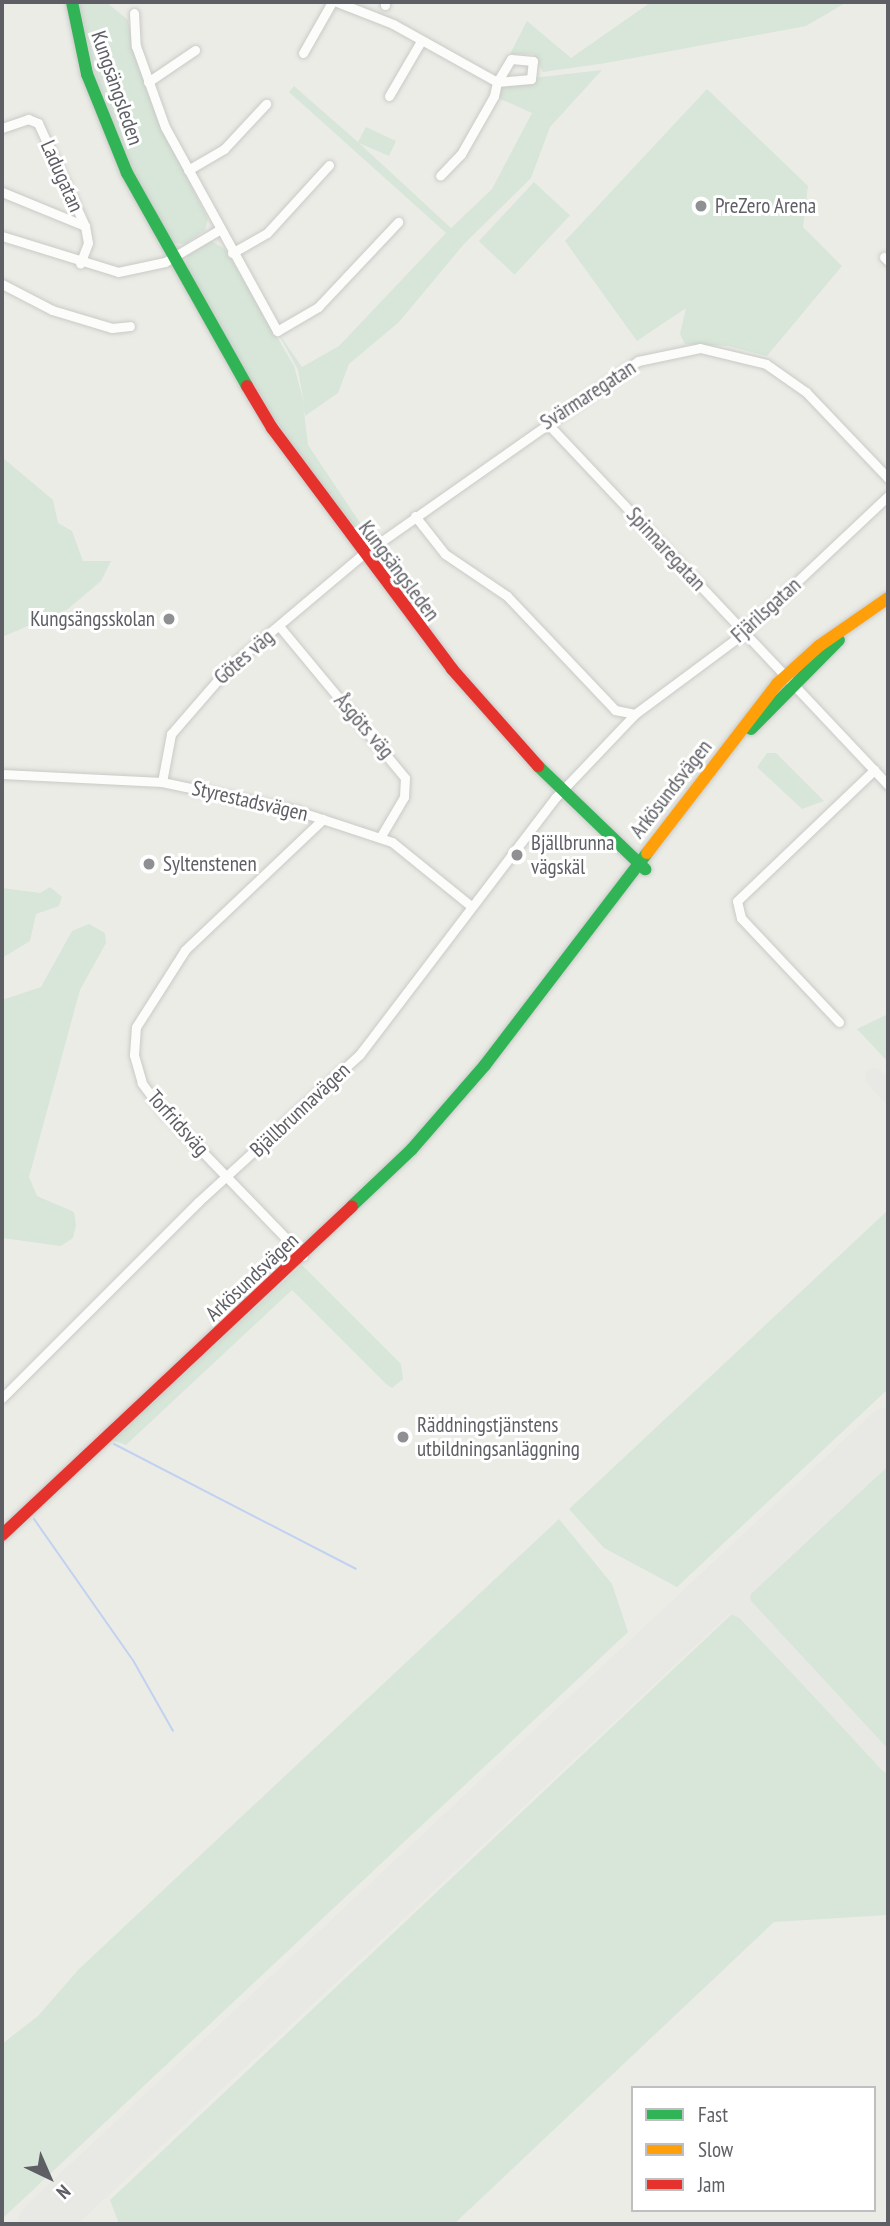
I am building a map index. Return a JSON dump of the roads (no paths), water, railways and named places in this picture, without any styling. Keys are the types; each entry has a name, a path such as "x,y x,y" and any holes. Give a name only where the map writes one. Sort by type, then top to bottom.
{"main road":[{"name":"Kungsängsleden","path":"72,2 87,74 105,124 171,258 272,428 362,555 452,670 562,791 642,866"},
{"name":"Arkösundsvägen","path":"2,1535 303,1256 412,1149 512,1031 789,680 888,601"}],"street":[{"path":"303,53 335,2 422,41 497,82 461,154 440,176"},
{"name":"Kungsängsleden","path":"134,13 148,82 219,230 277,331 318,307 398,222"},
{"path":"389,96 422,41"},
{"name":"Kungsängsleden","path":"148,82 195,50"},
{"path":"188,170 223,149 266,104"},
{"name":"Ladugatan","path":"2,128 28,119 38,123 85,226 88,243 80,264"},
{"path":"232,253 267,233 329,165"},
{"name":"Ladugatan","path":"2,192 85,226"},
{"path":"2,238 80,264 134,272 171,258 219,230"},
{"path":"2,284 52,310 112,328 130,326"},
{"name":"Svärmaregatan","path":"362,555 546,422 638,361 671,351 732,352 789,377 888,478"},
{"name":"Spinnaregatan","path":"546,422 888,785"},
{"name":"Fjärilsgatan","path":"562,791 635,714 744,631 888,496"},
{"path":"415,516 445,554 507,596 615,710 635,714"},
{"name":"Götes väg","path":"162,782 167,741 217,678 362,555"},
{"name":"Åsgöts väg","path":"279,626 405,778 404,797 381,836"},
{"path":"839,1022 741,918 737,901 874,770"},
{"name":"Styrestadsvägen","path":"2,774 162,782 323,819 381,836 471,906"},
{"name":"Bjällbrunnavägen","path":"2,1398 226,1176 368,1045 471,906 562,791"},
{"name":"Torfridsväg","path":"303,1256 142,1083 134,1055 136,1027 185,950 323,819"}],"waterway":[{"path":"114,1444 356,1569"},
{"path":"34,1519 134,1662 173,1731"}],"place":[{"name":"PreZero Arena","path":"701,206"},
{"name":"Kungsängsskolan","path":"169,619"},
{"name":"Bjällbrunna vägskäl","path":"517,855"},
{"name":"Syltenstenen","path":"149,864"},
{"name":"Räddningstjänstens utbildningsanläggning","path":"403,1437"}]}
